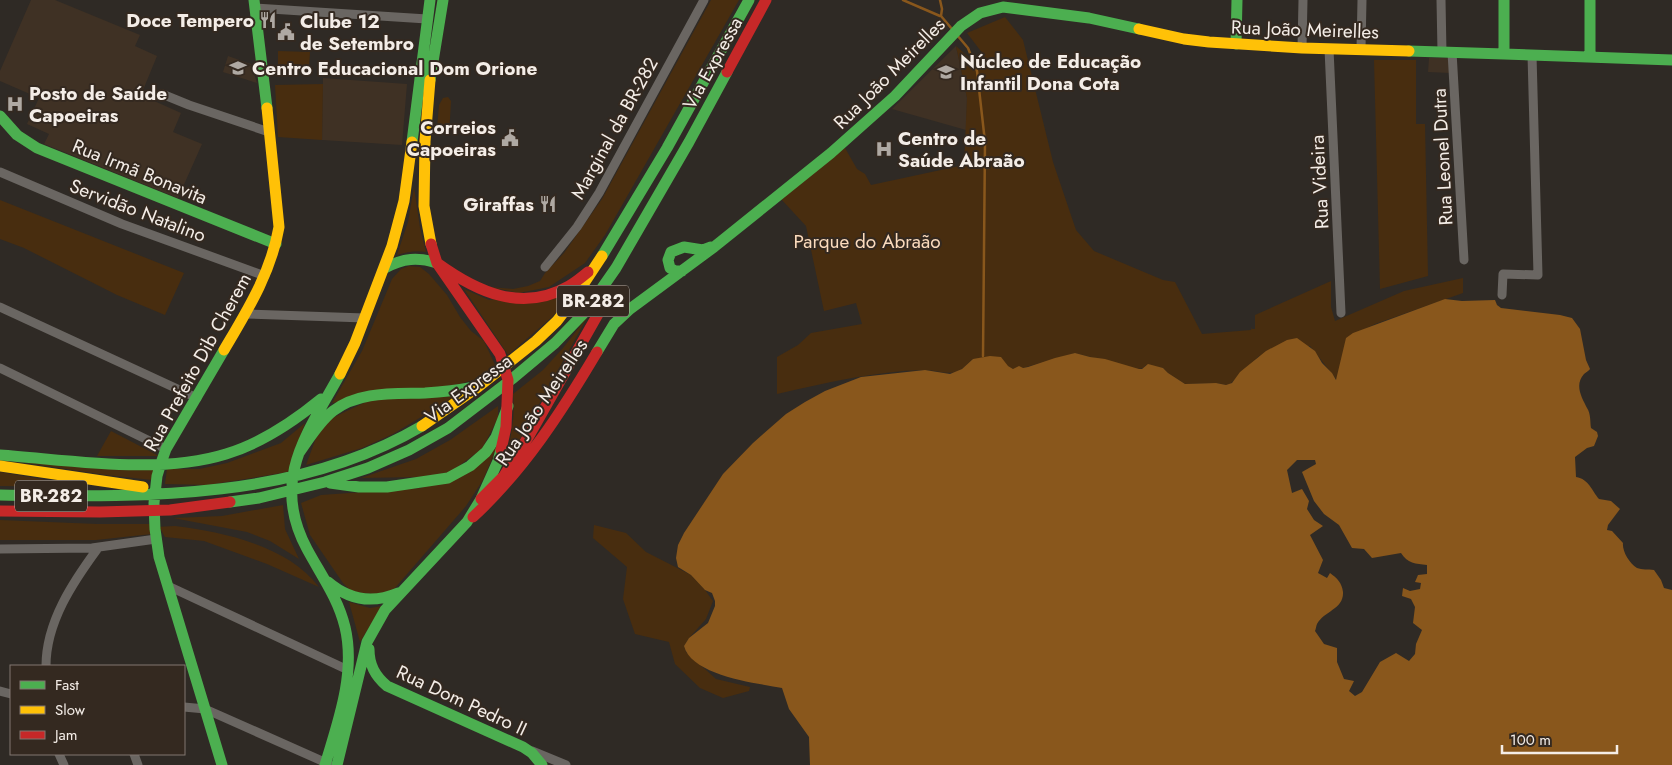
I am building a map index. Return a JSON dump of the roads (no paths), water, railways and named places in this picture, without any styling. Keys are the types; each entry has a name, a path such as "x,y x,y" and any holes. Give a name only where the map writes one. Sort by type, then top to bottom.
{"main road":[{"path":"330,764 359,678 364,652 372,632 385,610 402,590 467,522 481,499 503,446 508,406 508,380 500,354 491,338 437,263 431,245 424,206 424,164 431,68 444,0"},
{"name":"Via Expressa","path":"168,492 192,492 257,485 320,470 362,456 403,437 441,414 513,361 543,336 566,309 596,265 643,189 749,0"},
{"name":"Via Expressa","path":"0,511 100,512 170,510 259,498 322,483 368,468 409,450 448,428 521,372 555,343 586,311 616,268 766,0"},
{"path":"1236,44 1237,0"},
{"path":"1504,0 1504,54"},
{"path":"1590,0 1590,57"},
{"name":"Rua Prefeito Dib Cherem","path":"222,765 168,586 153,522 153,496 158,471 166,449 245,314 265,276 276,244 279,227 270,132 254,4"},
{"path":"330,764 348,670 347,640 340,611 333,593 301,540 294,523 291,487 294,469 308,430 346,364 385,268 404,201 428,7"},
{"name":"Rua João Meirelles","path":"467,522 496,496 518,471 573,393 614,324 630,309 714,247 861,128 895,96 961,26 980,14 1003,7 1089,18 1184,39 1236,44 1329,49 1672,60"},
{"name":"Rua Irmã Bonavita","path":"0,116 12,132 37,148 276,244"},
{"path":"481,499 504,476 530,434 628,258 646,216"},
{"path":"682,271 675,271 670,268 668,260 671,252 684,247 703,250 714,247"},
{"path":"385,268 397,261 424,258 437,263 466,283 488,293 506,298 526,300 545,296 565,287 582,277 596,265"},
{"path":"299,453 329,415 340,406 358,398 477,387"},
{"path":"0,455 144,463 211,458 270,435 304,412 330,390"},
{"path":"322,483 359,487 387,487 448,478 470,466 486,452 496,437 508,406"},
{"path":"0,466 168,492"},
{"name":"BR-282","path":"0,495 102,497 168,492"},
{"path":"323,576 339,591 360,600 382,599 402,590"},
{"name":"Rua Dom Pedro II","path":"372,632 369,656 371,667 379,680 398,692 523,746 544,762"}],"street":[{"name":"Marginal da BR-282","path":"545,267 577,227 598,193 704,0"},
{"path":"1302,48 1303,0"},
{"path":"1361,49 1362,0"},
{"name":"Rua Leonel Dutra","path":"1441,0 1464,260"},
{"path":"254,4 428,7"},
{"name":"Rua Videira","path":"1329,49 1341,313"},
{"path":"1502,294 1502,274 1538,275 1532,55"},
{"path":"162,94 270,132"},
{"name":"Servidão Natalino","path":"0,172 122,224 265,276"},
{"path":"0,307 197,398"},
{"path":"245,314 365,318"},
{"path":"0,368 166,449"},
{"path":"0,548 98,548 156,539"},
{"path":"46,665 55,622 64,601 74,581 98,548"},
{"path":"168,586 348,670"},
{"path":"185,707 205,709 330,764"},
{"path":"544,762 566,765"}],"waterway":[{"path":"903,0 940,16"},
{"path":"940,0 941,16 952,29"},
{"path":"957,35 968,48 977,71 985,142 983,356"}],"place":[{"name":"Doce Tempero","path":"268,20"},
{"name":"Clube 12 de Setembro","path":"286,32"},
{"name":"Centro Educacional Dom Orione","path":"238,68"},
{"name":"Núcleo de Educação Infantil Dona Cota","path":"946,72"},
{"name":"Posto de Saúde Capoeiras","path":"15,104"},
{"name":"Correios Capoeiras","path":"510,138"},
{"name":"Centro de Saúde Abraão","path":"884,149"},
{"name":"Giraffas","path":"548,204"}],"park label":[{"name":"Parque do Abraão","path":"867,241"}]}
